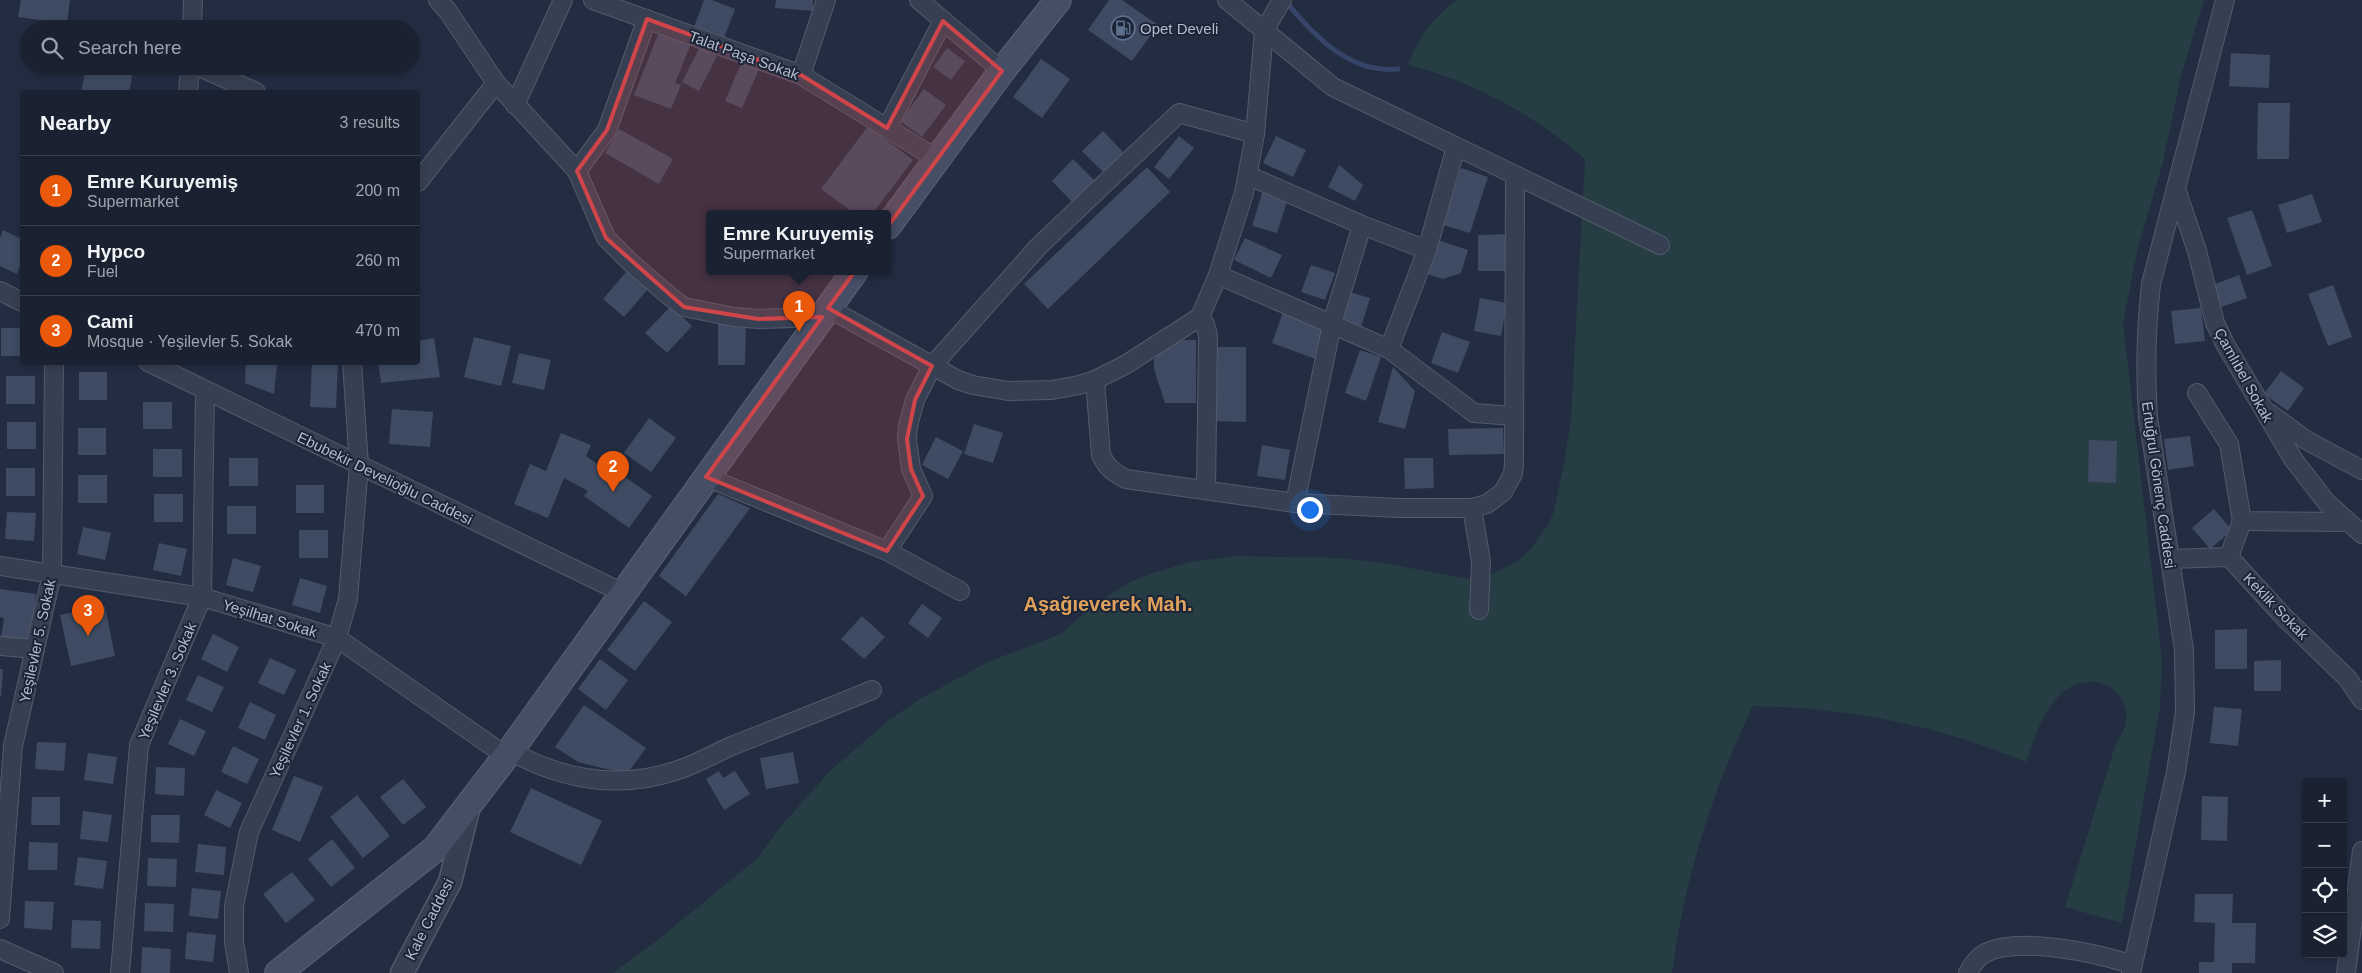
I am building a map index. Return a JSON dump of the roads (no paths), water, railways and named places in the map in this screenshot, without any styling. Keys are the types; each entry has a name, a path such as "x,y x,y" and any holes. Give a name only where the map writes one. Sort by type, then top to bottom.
{"main road":[{"path":"891,222 1002,71 1058,0"},
{"path":"278,973 435,848 508,754 852,275"}],"street":[{"path":"193,20 194,0"},
{"path":"438,0 447,10 496,83 577,171 606,238 652,282 684,307 709,314 758,319 825,312 972,385 1008,391 1052,390 1095,380 1125,365 1200,317 1218,275 1249,176 1255,134 1264,31 1282,0"},
{"path":"515,104 563,0"},
{"name":"Talat Paşa Sokak","path":"593,0 801,75 937,159"},
{"path":"801,75 826,0"},
{"path":"919,0 1002,71"},
{"path":"1227,0 1333,87 1660,245"},
{"name":"Ertuğrul Gönenç Caddesi","path":"2132,969 2176,772 2185,712 2184,650 2148,417 2145,351 2151,284 2225,0"},
{"path":"577,171 607,130 647,19"},
{"path":"887,128 943,20"},
{"path":"188,90 189,75"},
{"path":"217,75 251,90"},
{"path":"420,179 496,83"},
{"path":"887,552 924,496 911,469 908,454 908,426 915,400 932,366 1039,246 1179,113 1255,134"},
{"path":"1389,349 1427,250 1456,147"},
{"path":"1095,380 1101,455 1106,466 1114,473 1126,479 1295,503 1398,508 1472,508 1496,499 1509,483 1514,464 1515,175"},
{"path":"1249,176 1427,250"},
{"name":"Çamlıbel Sokak","path":"2176,188 2197,251 2215,324 2235,363 2266,411 2283,444 2309,482 2347,522 2362,534"},
{"path":"1295,503 1332,324 1362,224"},
{"path":"1218,275 1389,349 1474,413 1514,416"},
{"path":"0,291 20,301"},
{"path":"1200,317 1205,324 1208,336 1206,490"},
{"name":"Yeşilevler 5. Sokak","path":"0,919 13,746 52,574 54,365"},
{"name":"Ebubekir Develioğlu Caddesi","path":"154,365 623,593"},
{"name":"Yeşilevler 1. Sokak","path":"239,973 234,942 234,906 249,832 337,638 348,599 359,465 352,365"},
{"name":"Yeşilevler 3. Sokak","path":"120,973 139,745 202,597 205,390"},
{"path":"2170,559 2229,557 2242,521 2229,444 2197,392"},
{"path":"2266,411 2306,440 2362,470"},
{"path":"706,477 887,552 960,591"},
{"path":"1472,508 1482,561 1479,610"},
{"path":"2242,521 2347,522"},
{"name":"Keklik Sokak","path":"2229,557 2284,617 2348,679 2362,700"},
{"name":"Yeşilhat Sokak","path":"0,566 202,597 337,638 508,754 571,776 616,781 637,780 679,770 718,751 872,690"},
{"path":"0,646 35,649"},
{"name":"Kale Caddesi","path":"402,973 450,882 469,805"},
{"path":"2346,973 2362,851"},
{"path":"1968,973 1974,962 1992,950 2018,948 2078,950 2132,969"},
{"path":"0,949 54,973"}],"waterway":[{"path":"1288,4 1310,29 1335,51 1365,66 1381,69 1398,69"}],"place":[{"name":"Opet Develi","path":"1123,28"},
{"name":"Emre Kuruyemiş","path":"799,332"},
{"name":"Hypco","path":"613,492"},
{"name":"Cami","path":"88,636"}],"district":[{"name":"Aşağıeverek Mah.","path":"1108,604"}]}
